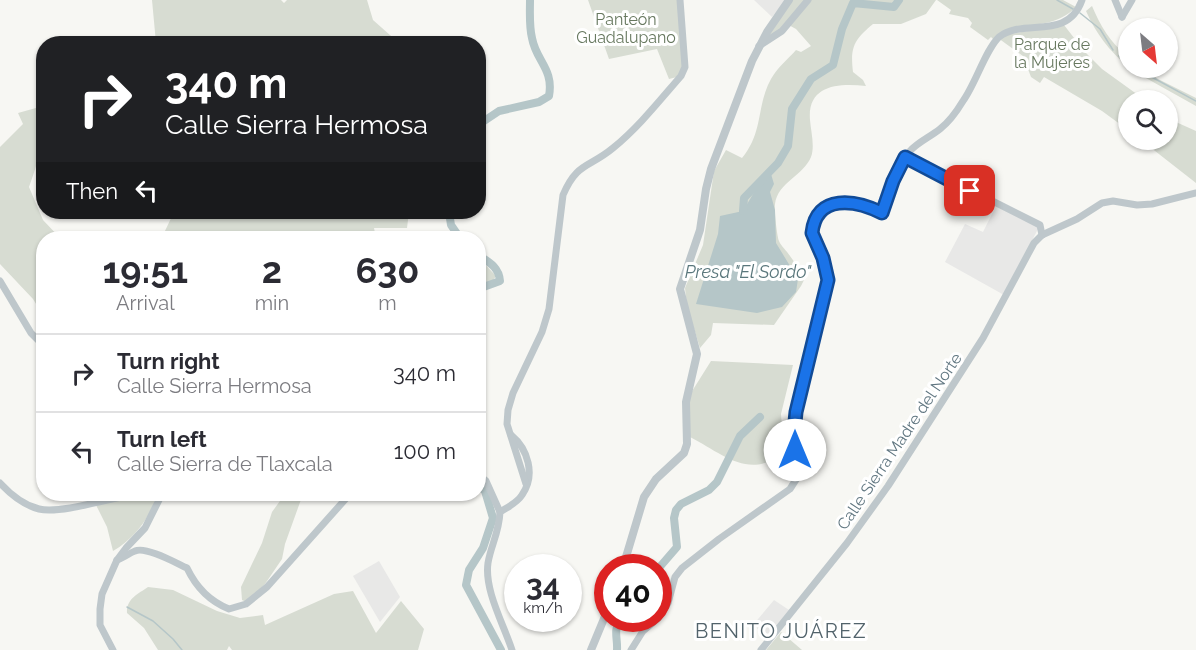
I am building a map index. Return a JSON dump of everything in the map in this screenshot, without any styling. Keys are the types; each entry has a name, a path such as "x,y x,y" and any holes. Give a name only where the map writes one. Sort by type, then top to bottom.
{"main road":[{"path":"627,554 644,497 656,479 684,453 687,447 686,402 697,354 682,300 681,284 700,230 711,169 759,46 789,0"},
{"path":"593,646 599,632"}],"street":[{"path":"500,512 516,502 524,493 526,484 507,424 513,393 542,332 549,309 563,195 570,179 582,167 613,149 681,76 685,67 680,0"},
{"path":"759,46 782,30 808,0"},
{"path":"672,588 675,577 682,568 790,489 797,478 794,423 828,280 823,258 812,233 817,215 831,205 843,202 861,204 882,213 893,181 905,157 946,123 960,106 998,38 1011,32 1065,22 1074,14 1082,0"},
{"path":"1115,0 1122,17 1132,0"},
{"path":"905,157 1040,225 1042,235 1077,219 1102,203 1113,201 1137,205 1152,204 1196,193"},
{"name":"Calle Sierra Madre del Norte","path":"761,650 847,543 894,476 983,338 1034,243 1042,235"},
{"path":"0,281 36,338"},
{"path":"486,480 500,512 500,528 488,561 487,575 512,650"},
{"path":"0,483 13,497 40,509 64,508 100,501"},
{"path":"113,650 100,625 100,609 106,585 117,560 145,528 158,501"},
{"path":"117,560 144,549 187,568 192,580 208,597 229,609 246,604 267,587 344,501"},
{"path":"632,650 643,632"}],"shaded area":[{"path":"754,0 786,0 772,17"},
{"path":"996,206 1039,227 1004,295 945,262 965,224 983,232"},
{"path":"379,561 400,597 380,622 353,576"},
{"path":"774,600 789,610 768,637 753,625"}],"green space":[{"path":"152,0 281,0 284,3 287,0 367,0 373,20 391,36 155,36"},
{"name":"Panteón Guadalupano","path":"588,0 680,0 685,67 681,76 669,79 657,49 609,59"},
{"path":"792,0 936,0 926,14 901,24 873,24 861,35 853,50 852,63 853,72 863,80 866,86 846,85 827,88 814,99 810,108 813,144 811,157 781,190 775,204 779,241 804,280 801,286 774,325 713,323 711,335 700,348 687,306 685,288 703,245 714,171 726,150 742,158 754,138 766,89 773,75 796,50 801,52 811,46 796,29 785,23 766,39"},
{"path":"937,0 1063,0 1076,7 1054,21 1011,30 994,40 991,37 988,40 970,27 972,23 968,18 949,14 951,10"},
{"path":"1092,6 1106,33 1118,47 1118,57 1094,27 1086,11"},
{"name":"Parque de la Mujeres","path":"1064,25 1102,69 1131,90 1118,90 1118,123 1044,77 1040,83 1031,77 1023,56 998,38"},
{"path":"1146,78 1157,78 1196,98 1196,106 1178,96 1178,90 1167,90"},
{"path":"36,108 36,166 29,187 36,204 36,219 43,219 53,231 36,231 36,304 0,264 0,147 23,124 18,113"},
{"path":"1178,123 1196,131 1196,183 1154,150 1178,150"},
{"path":"171,219 408,219 407,228 374,228 375,231 165,231"},
{"path":"486,265 496,276 492,282 486,283"},
{"path":"711,361 793,365 781,414 784,452 760,464 748,464 725,457 690,437 689,396"},
{"path":"155,501 141,527 113,551 107,527 95,503"},
{"path":"280,501 300,501 282,559 265,584 246,602 242,600 241,587 262,543 272,512"},
{"path":"148,587 173,590 217,611 240,618 263,615 265,625 334,594 353,591 376,633 401,601 424,629 418,650 232,650 229,646 227,650 158,650 144,628 127,613 131,600"},
{"path":"781,632 802,650 766,650"}],"water":[{"name":"Presa \"El Sordo\"","path":"771,174 774,184 770,192 775,210 776,243 798,279 796,292 782,307 757,313 696,304 718,234 720,216 743,211 756,189"}],"waterway":[{"path":"486,120 499,111 539,102 549,96 549,79 534,46 531,33 530,0"},
{"path":"743,211 744,198 778,163 788,146 792,109 811,79 833,65 842,29 853,3 894,7 899,0"},
{"path":"1057,0 1073,9"},
{"path":"1080,13 1100,29 1113,50"},
{"path":"1153,78 1196,101"},
{"path":"450,219 455,231"},
{"path":"486,260 496,268 500,281 486,286"},
{"path":"671,554 677,547 674,518 676,510 681,504 709,490 717,482 740,436 760,417"},
{"path":"486,494 493,518 483,548 469,570 466,585 501,650"},
{"path":"127,607 153,621 182,650"},
{"path":"616,632 617,650"}],"district":[{"name":"BENITO JUÁREZ","path":"781,631"}],"route":[{"path":"795,450 796,412 828,280 823,258 813,241 812,226 817,215 821,210 843,202 861,204 882,213 893,181 905,157 970,191"}]}
